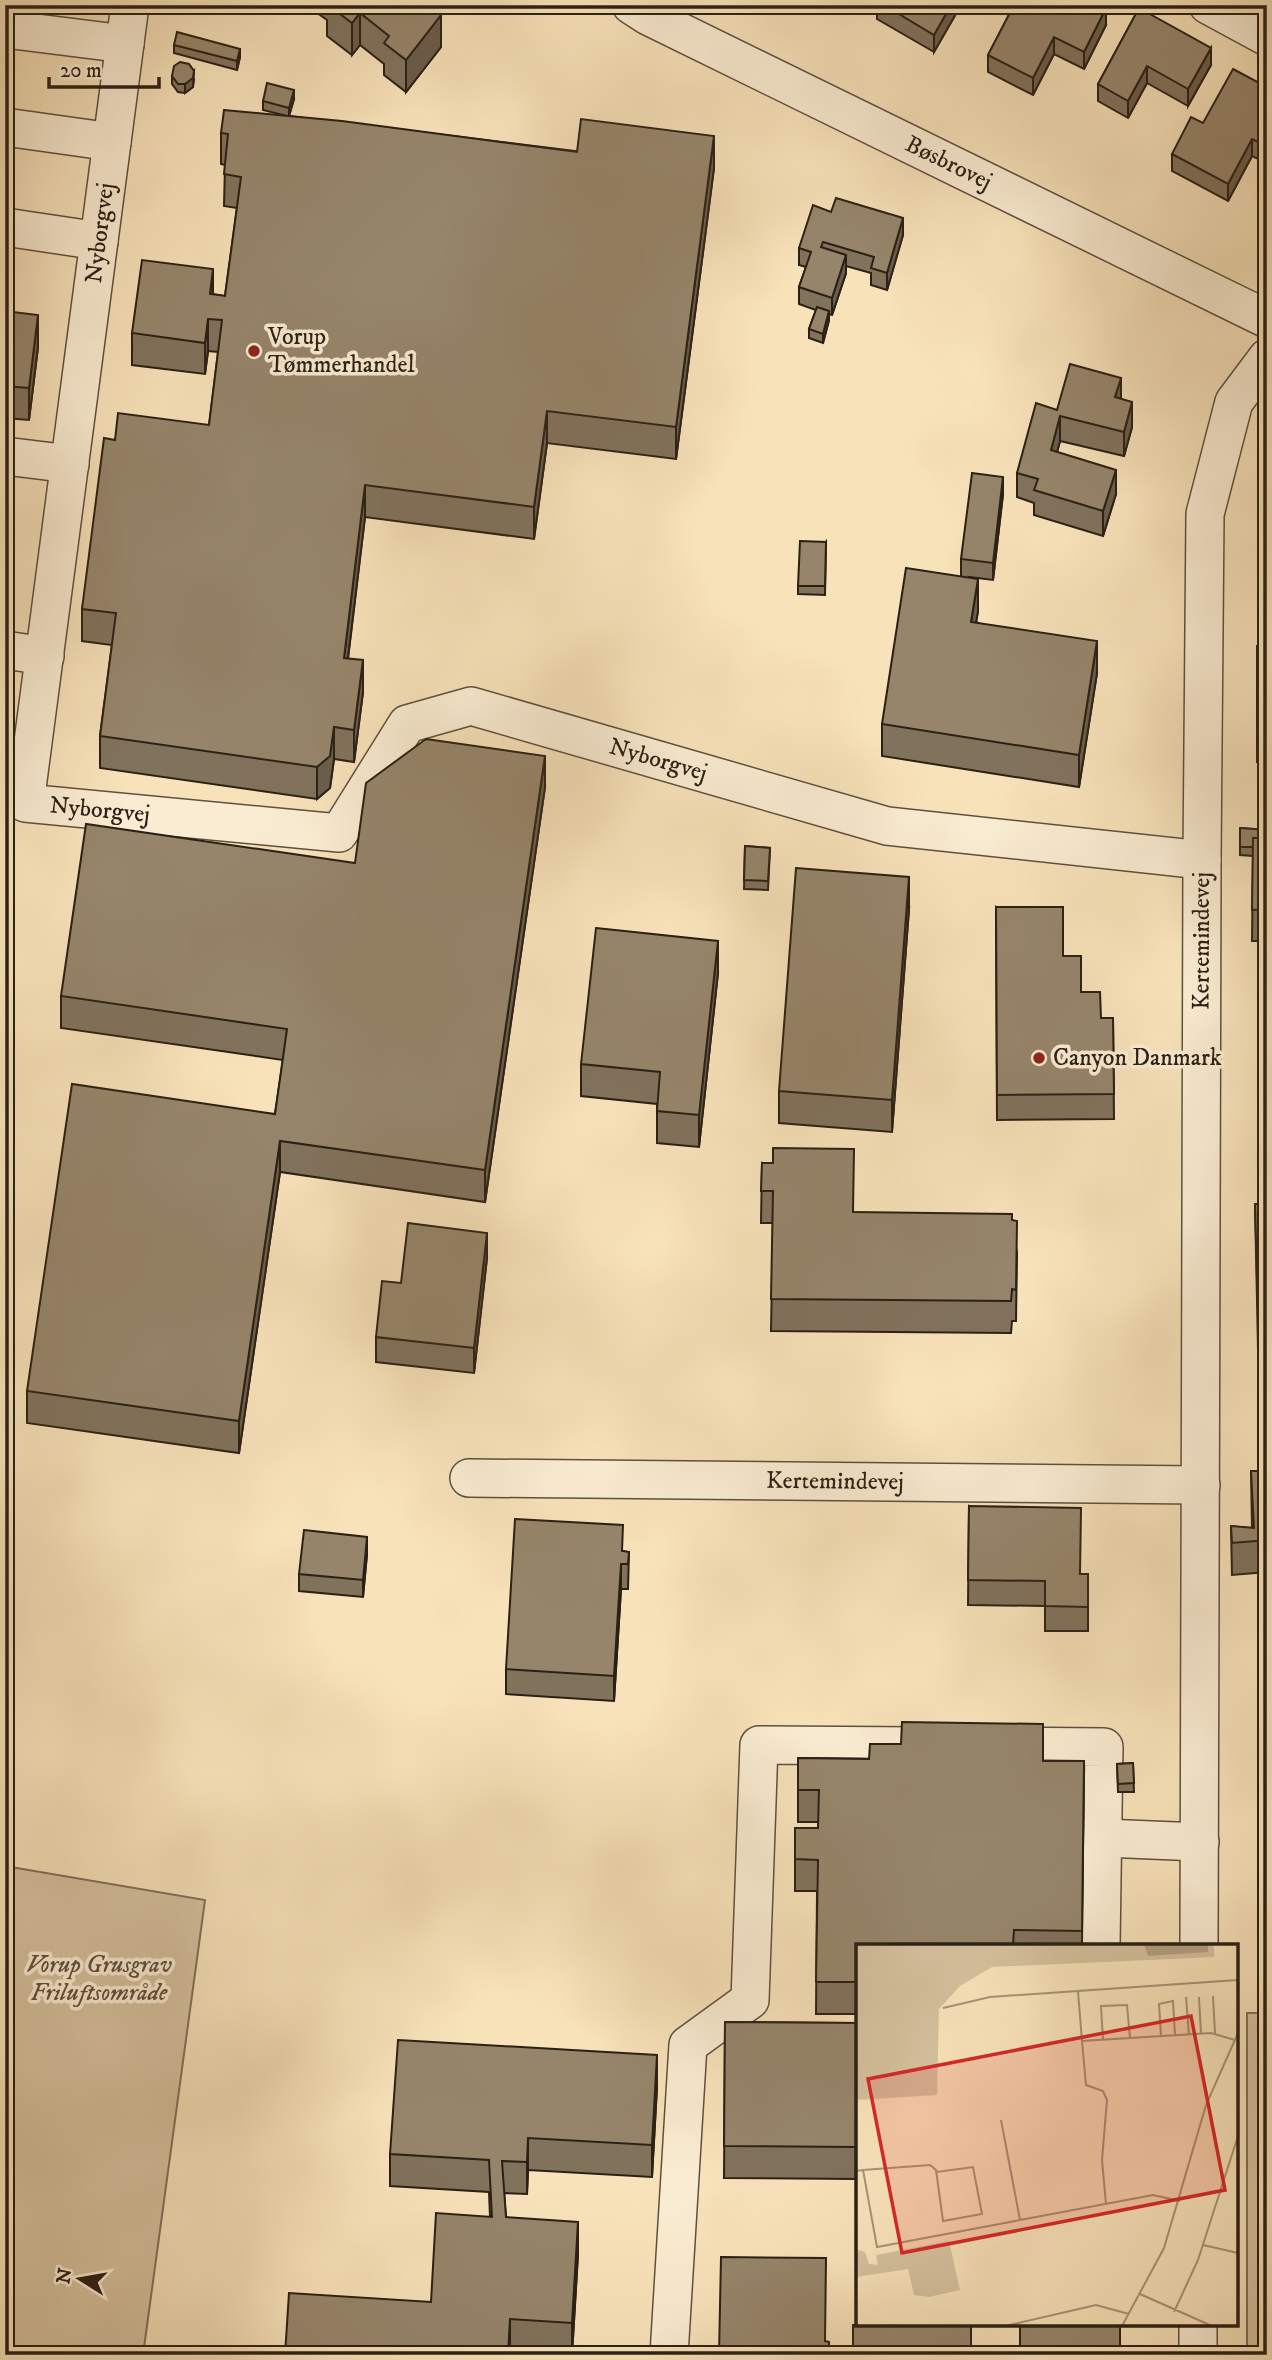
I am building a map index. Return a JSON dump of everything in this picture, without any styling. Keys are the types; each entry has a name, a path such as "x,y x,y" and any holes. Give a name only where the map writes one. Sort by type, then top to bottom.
{"street":[{"name":"Nyborgvej","path":"130,5 45,656 15,807 339,833 407,724 471,706 779,794"},
{"name":"Bøsbrovej","path":"631,5 648,16 1267,319"},
{"path":"1208,5 1267,37"},
{"path":"5,29 125,44"},
{"path":"5,127 112,142"},
{"path":"5,227 99,241"},
{"name":"Kertemindevej","path":"1199,1944 1205,514 1234,402 1267,358"},
{"path":"5,456 70,464"},
{"path":"5,650 45,656"},
{"name":"Kertemindevej","path":"779,794 887,826 1202,860"},
{"name":"Kertemindevej","path":"469,1478 1201,1485"},
{"path":"669,2355 688,2045 750,2018 759,1745 1104,1747 1101,1944"},
{"path":"1104,1838 1200,1842"},
{"path":"1198,2325 1198,2355"}],"green space":[{"name":"Vorup Grusgrav Friluftsområde","path":"5,1866 205,1900 143,2355 5,2355"},
{"path":"1247,2013 1267,2013 1267,2355 1247,2355"}],"building":[{"path":"328,5 428,5 441,15 406,60 384,43 389,36 360,13 352,23"},
{"path":"884,5 951,5 934,35"},
{"path":"1014,5 1101,5 1106,8 1084,52 1054,37 1033,78 988,55"},
{"path":"1139,8 1211,48 1188,89 1147,66 1128,101 1098,84"},
{"path":"177,32 240,49 237,61 174,45"},
{"path":"180,62 189,64 194,71 193,78 185,84 178,84 172,76 174,66"},
{"path":"1233,69 1267,87 1267,146 1252,139 1228,184 1172,154 1191,117 1203,123"},
{"path":"267,83 294,90 289,108 263,101"},
{"path":"224,110 342,121 577,152 581,119 714,136 676,427 547,411 534,507 365,485 344,658 363,660 354,730 334,727 330,756 317,767 100,736 116,613 82,609 104,438 115,440 118,413 209,425 222,320 208,319 205,343 132,333 142,260 213,269 210,294 225,296 241,177 224,174 228,134 221,133"},
{"path":"836,198 903,218 887,273 871,268 874,257 823,242 821,247 846,255 832,298 799,287 811,252 799,248 813,205 831,212"},
{"path":"5,237 12,238 5,277"},
{"path":"817,307 829,311 823,334 809,329"},
{"path":"5,311 38,315 29,388 5,386"},
{"path":"1070,364 1121,378 1115,397 1132,402 1124,432 1060,416 1051,450 1116,470 1103,511 1034,490 1038,479 1017,473 1036,403 1057,410"},
{"path":"972,473 1003,477 993,563 961,559"},
{"path":"1263,481 1267,481 1267,577 1263,577"},
{"path":"800,541 826,542 825,586 798,586"},
{"path":"906,568 978,579 971,622 1097,641 1079,755 882,724"},
{"path":"1257,646 1267,646 1267,738 1257,738"},
{"path":"426,739 545,756 485,1170 280,1141 239,1421 27,1391 72,1084 275,1114 287,1029 61,996 86,824 355,863 366,783"},
{"path":"1240,828 1267,830 1267,838 1253,838 1253,847 1240,847"},
{"path":"1253,838 1267,838 1267,909 1252,910"},
{"path":"745,846 770,848 768,881 744,880"},
{"path":"796,868 909,877 892,1100 779,1091"},
{"path":"996,907 1063,907 1063,956 1081,956 1081,992 1100,992 1101,1018 1113,1018 1114,1094 997,1095"},
{"path":"596,928 718,941 699,1115 657,1111 660,1072 581,1064"},
{"path":"773,1148 854,1149 853,1212 1012,1214 1012,1220 1017,1221 1016,1290 1012,1289 1011,1301 771,1299 773,1191 761,1191 762,1163 773,1163"},
{"path":"1255,1204 1267,1204 1267,1317 1258,1317"},
{"path":"408,1223 487,1233 474,1348 376,1337 382,1281 401,1283"},
{"path":"1251,1471 1267,1471 1267,1540 1232,1543 1231,1526 1254,1528"},
{"path":"969,1506 1081,1508 1080,1574 1088,1574 1088,1607 1045,1606 1045,1581 968,1580"},
{"path":"515,1519 623,1525 622,1551 629,1552 628,1564 621,1564 614,1676 506,1669"},
{"path":"304,1530 367,1537 363,1580 299,1574"},
{"path":"902,1722 1043,1724 1043,1761 1084,1761 1082,1931 1014,1930 1013,1944 856,1944 856,1982 816,1982 818,1860 795,1859 795,1828 818,1828 819,1790 798,1790 798,1758 869,1759 870,1744 901,1744"},
{"path":"1133,1763 1134,1783 1118,1784 1117,1764"},
{"path":"725,2022 856,2023 856,2147 724,2146"},
{"path":"398,2040 657,2055 652,2145 528,2138 527,2162 502,2161 506,2217 578,2222 572,2323 510,2319 508,2355 285,2355 289,2293 431,2302 436,2213 492,2217 489,2160 390,2154"},
{"path":"721,2257 826,2258 825,2341 829,2342 829,2355 719,2355"},
{"path":"853,2325 971,2325 971,2355 862,2355 862,2348 853,2348"},
{"path":"1020,2325 1120,2325 1120,2355 1020,2355"}],"place":[{"name":"Vorup Tømmerhandel","path":"254,351"},
{"name":"Canyon Danmark","path":"1039,1058"}]}
